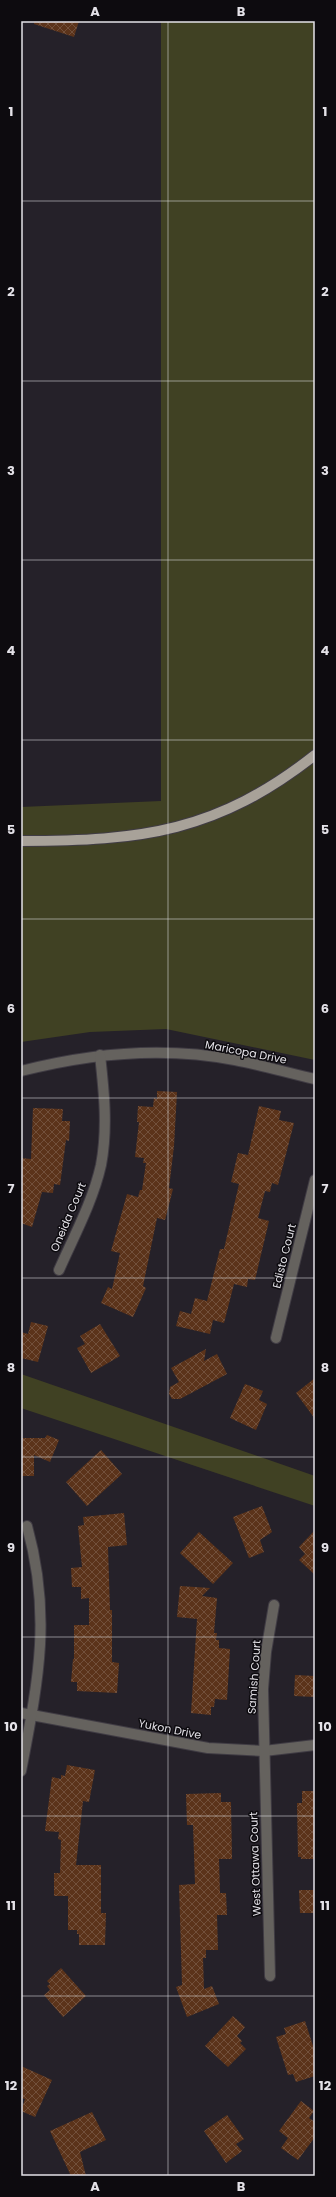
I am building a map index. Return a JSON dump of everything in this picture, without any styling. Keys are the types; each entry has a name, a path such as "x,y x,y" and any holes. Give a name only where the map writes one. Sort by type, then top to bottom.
{"main road":[{"path":"21,841 111,839 154,833 191,824 217,815 260,794 315,755"}],"street":[{"name":"Maricopa Drive","path":"21,1071 57,1061 100,1055 146,1052 191,1054 235,1060 315,1079"},
{"name":"Oneida Court","path":"59,1270 92,1195 101,1164 105,1134 105,1100 100,1055"},
{"name":"Edisto Court","path":"276,1338 315,1180"},
{"path":"21,1771 32,1715 40,1659 42,1621 40,1585 27,1526"},
{"name":"Samish Court","path":"264,1751 263,1681 274,1605"},
{"name":"Yukon Drive","path":"21,1713 208,1748 264,1751 315,1745"},
{"name":"West Ottawa Court","path":"264,1751 270,1976"}],"green space":[{"path":"161,21 315,21 315,1060 166,1029 90,1032 21,1042 21,807 161,801"},
{"path":"21,1374 315,1476 315,1506 21,1408"}],"building":[{"path":"34,21 79,21 74,37 34,24"},
{"path":"157,1091 177,1092 174,1146 169,1188 173,1189 165,1220 157,1218 143,1286 146,1288 133,1317 101,1303 108,1287 112,1289 120,1253 111,1251 127,1194 138,1197 140,1190 142,1190 146,1163 143,1163 144,1158 135,1157 139,1122 137,1122 138,1106 153,1107 154,1098 157,1099"},
{"path":"259,1106 281,1111 279,1120 294,1123 278,1185 272,1183 270,1192 265,1191 258,1218 269,1221 255,1280 248,1279 247,1287 234,1284 224,1323 213,1320 210,1334 176,1326 180,1311 191,1314 195,1298 207,1301 220,1249 224,1249 239,1184 231,1182 238,1153 248,1155"},
{"path":"33,1108 63,1109 62,1121 70,1121 69,1141 66,1140 60,1185 54,1184 53,1193 42,1192 32,1227 21,1223 21,1158 31,1159"},
{"path":"31,1322 48,1326 38,1362 21,1358 21,1332 28,1334"},
{"path":"100,1324 120,1356 91,1373 77,1348 85,1344 80,1336"},
{"path":"206,1349 204,1361 217,1354 227,1374 180,1399 172,1399 169,1394 170,1387 179,1382 171,1368"},
{"path":"315,1378 315,1419 296,1393"},
{"path":"245,1384 263,1391 259,1400 267,1404 256,1430 230,1418"},
{"path":"47,1435 59,1440 50,1462 34,1455 34,1476 21,1476 21,1438 45,1438"},
{"path":"101,1450 122,1474 87,1506 66,1482"},
{"path":"262,1506 272,1532 260,1540 264,1552 249,1558 233,1517"},
{"path":"124,1513 127,1545 108,1547 110,1610 112,1610 112,1662 119,1663 117,1693 77,1691 77,1682 71,1682 74,1659 74,1625 89,1625 89,1598 81,1599 81,1587 72,1587 71,1568 82,1567 78,1526 84,1525 83,1517"},
{"path":"315,1530 315,1575 299,1560 305,1554 299,1547"},
{"path":"199,1532 233,1563 213,1584 180,1553"},
{"path":"180,1586 210,1588 202,1596 217,1598 214,1633 217,1633 216,1640 219,1640 219,1648 230,1649 227,1700 215,1699 214,1707 211,1707 211,1715 191,1713 197,1619 177,1617"},
{"path":"295,1675 315,1676 315,1697 294,1696"},
{"path":"67,1765 95,1770 89,1802 83,1801 76,1865 101,1865 101,1913 106,1913 105,1945 79,1945 79,1934 77,1934 77,1930 68,1930 68,1896 54,1896 54,1873 60,1873 61,1840 58,1839 59,1832 45,1831 52,1777 61,1779 61,1775 65,1776"},
{"path":"302,1791 315,1791 315,1859 301,1859 301,1857 298,1857 297,1803 302,1803"},
{"path":"221,1793 221,1802 231,1802 232,1859 219,1859 220,1893 226,1893 227,1915 217,1915 218,1950 206,1950 206,1958 203,1958 204,1989 212,1986 219,2004 187,2017 176,1987 182,1985 179,1885 195,1884 193,1825 187,1825 186,1794"},
{"path":"299,1890 315,1890 315,1913 300,1913"},
{"path":"61,1968 86,1996 63,2017 44,1995 50,1990 47,1986 50,1984 47,1981"},
{"path":"233,2016 245,2027 237,2036 242,2041 240,2043 246,2049 228,2067 205,2046"},
{"path":"305,2021 315,2052 315,2076 296,2082 293,2074 288,2075 276,2037 286,2034 284,2028"},
{"path":"21,2066 52,2080 35,2117 21,2111 25,2099 21,2098"},
{"path":"301,2101 314,2111 309,2118 315,2122 315,2137 298,2160 281,2148 288,2138 279,2131"},
{"path":"92,2112 106,2140 80,2152 86,2176 71,2176 50,2131"},
{"path":"227,2115 244,2139 236,2144 242,2151 226,2163 204,2131"}]}
